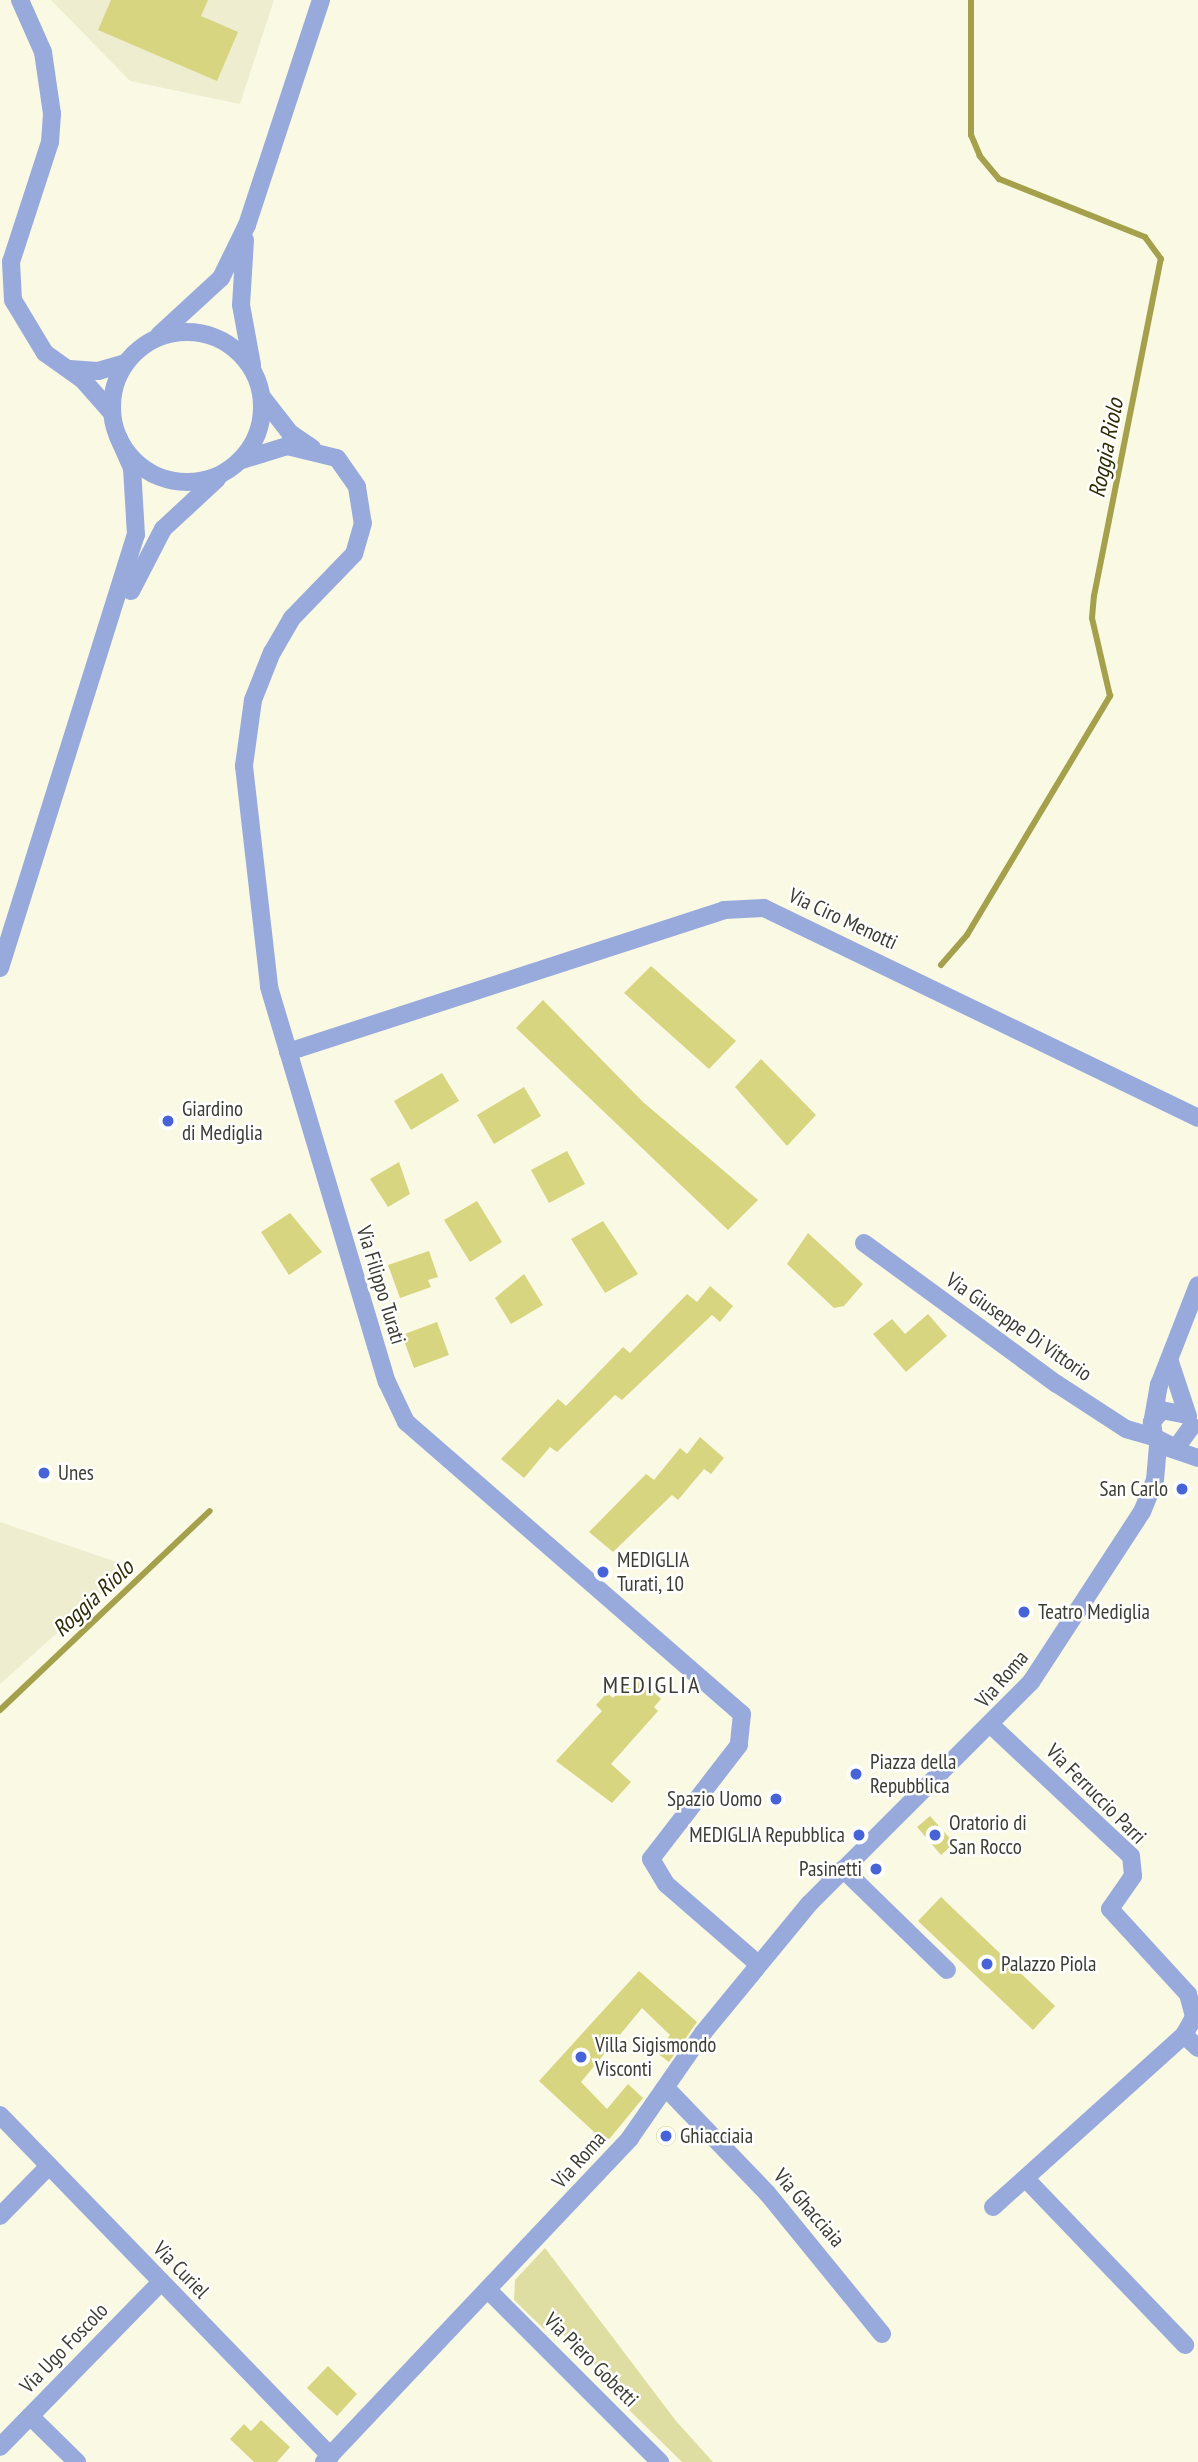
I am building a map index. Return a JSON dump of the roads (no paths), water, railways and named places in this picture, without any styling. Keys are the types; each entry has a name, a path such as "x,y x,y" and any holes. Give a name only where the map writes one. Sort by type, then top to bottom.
{"street":[{"path":"70,369 98,371 125,363 188,314 221,278 247,225 321,0"},
{"path":"26,3 43,52 52,114 50,142 11,262 13,300 26,332 70,369 112,413"},
{"path":"103,651 163,529 235,465 261,420 262,397 254,372 241,305 247,225"},
{"path":"148,343 195,332 239,352 254,372"},
{"path":"0,968 103,651 136,535 133,477 112,413 125,363"},
{"name":"Via Filippo Turati","path":"262,397 290,433 315,450"},
{"path":"118,437 147,471 167,480 200,480 235,465"},
{"name":"Via Filippo Turati","path":"235,465 287,446 315,450 337,458 358,487 363,523 354,554 292,618 272,652 253,700 244,766 269,987 401,1417 742,1714 739,1745 651,1859 666,1884 758,1964"},
{"name":"Via Ciro Menotti","path":"288,1052 724,910 764,908 1198,1118"},
{"name":"Via Giuseppe Di Vittorio","path":"864,1243 1057,1384 1126,1429 1157,1438 1198,1458"},
{"name":"Via Roma","path":"327,2459 489,2291 624,2144 758,1964 843,1869 992,1726 1046,1664 1127,1538 1155,1480 1157,1438 1170,1362 1198,1285"},
{"path":"1170,1362 1192,1428 1185,1443 1157,1438 1166,1409 1192,1428"},
{"name":"Via Ferruccio Parri","path":"992,1726 1131,1856 1133,1876 1111,1909 1188,1994 1194,2017 1184,2035"},
{"path":"843,1869 947,1970"},
{"path":"993,2207 1184,2035 1198,2048"},
{"name":"Via Ghacciaia","path":"666,2088 767,2193 882,2334"},
{"name":"Via Curiel","path":"0,2115 162,2282 327,2459"},
{"path":"0,2216 49,2166"},
{"path":"1026,2179 1185,2345"},
{"name":"Via Ugo Foscolo","path":"0,2446 162,2282"},
{"name":"Via Piero Gobetti","path":"489,2291 660,2462"},
{"path":"30,2416 77,2462"}],"waterway":[{"name":"Roggia Riolo","path":"941,965 967,935 1110,696 1092,618 1094,596 1161,259 1145,237 999,179 980,156 971,135 971,0"},
{"name":"Roggia Riolo","path":"0,1710 210,1511"}],"place":[{"name":"Giardino di Mediglia","path":"168,1121"},
{"name":"Unes","path":"44,1473"},
{"name":"San Carlo","path":"1182,1489"},
{"name":"MEDIGLIA Turati, 10","path":"603,1572"},
{"name":"Teatro Mediglia","path":"1024,1612"},
{"name":"Piazza della Repubblica","path":"856,1774"},
{"name":"Spazio Uomo","path":"776,1799"},
{"name":"MEDIGLIA Repubblica","path":"859,1835"},
{"name":"Oratorio di San Rocco","path":"935,1835"},
{"name":"Pasinetti","path":"876,1869"},
{"name":"Palazzo Piola","path":"987,1964"},
{"name":"Villa Sigismondo Visconti","path":"581,2057"},
{"name":"Ghiacciaia","path":"666,2136"}],"district":[{"name":"MEDIGLIA","path":"652,1685"}]}
